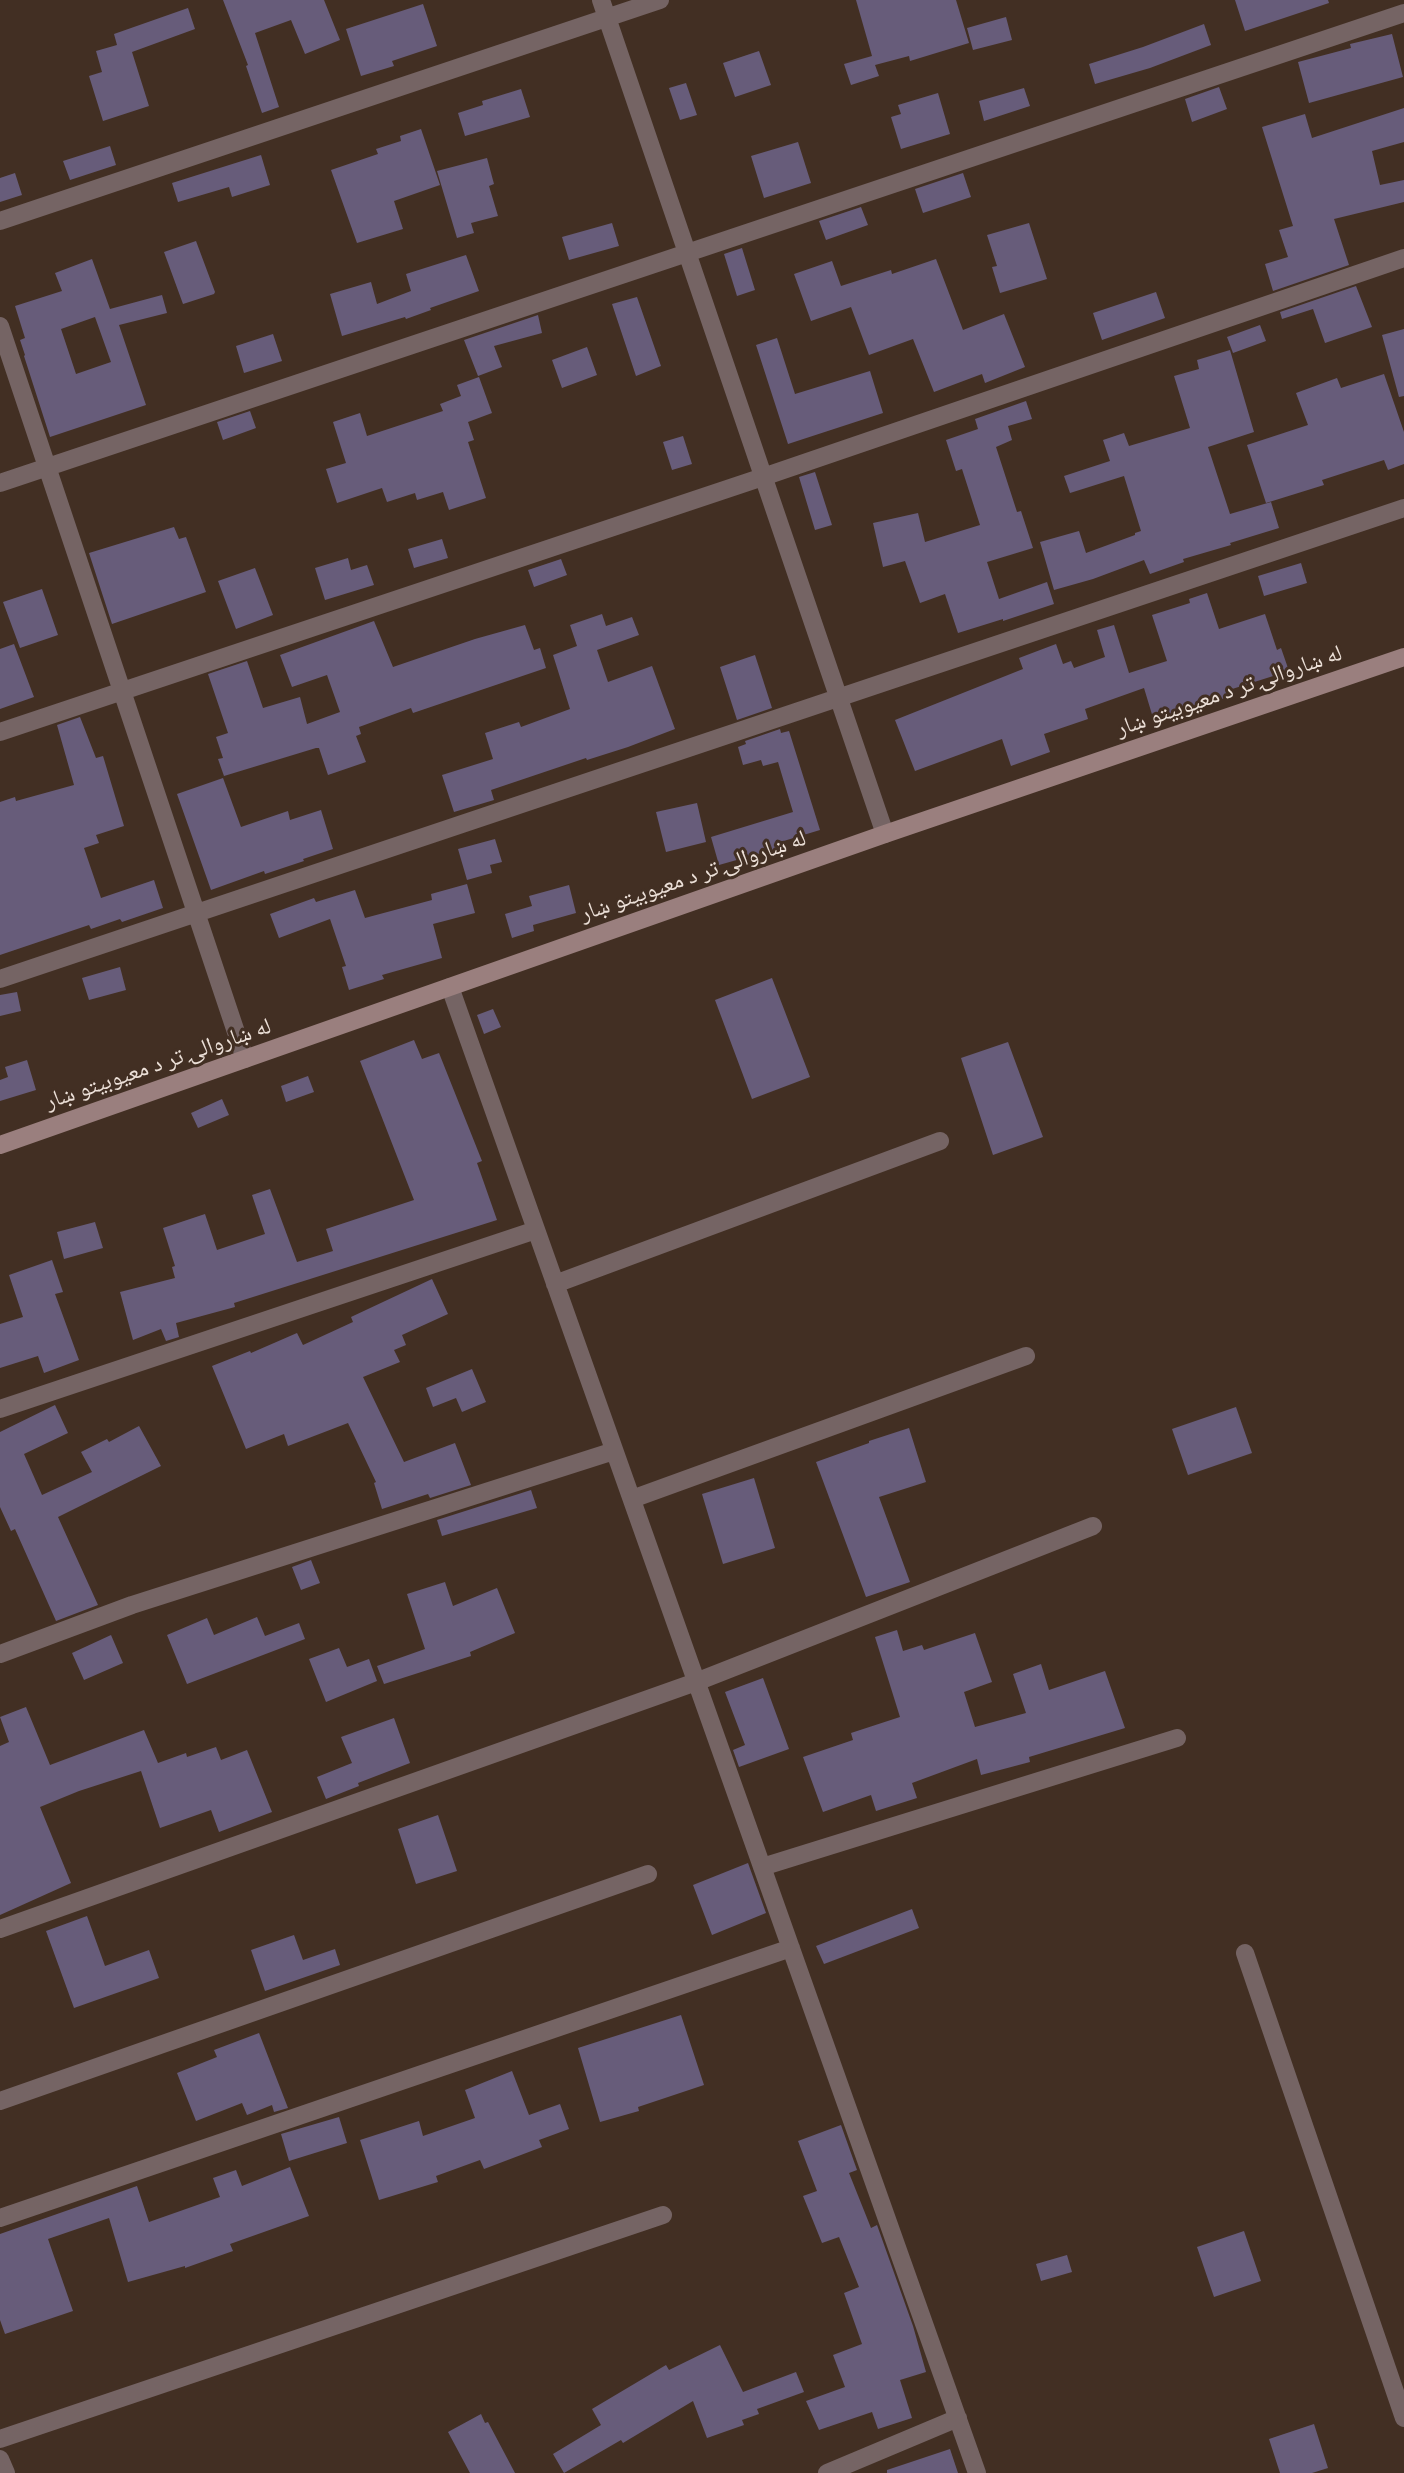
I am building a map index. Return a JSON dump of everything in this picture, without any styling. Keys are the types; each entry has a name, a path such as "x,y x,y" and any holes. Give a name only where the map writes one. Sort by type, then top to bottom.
{"street":[{"path":"0,221 604,9 660,0"},
{"path":"604,9 884,834"},
{"path":"0,483 1404,13"},
{"path":"0,732 763,477 1404,258"},
{"path":"0,326 245,1059"},
{"path":"0,979 1404,509"},
{"name":"له ښاروالۍ تر د معیوبیتو ښار","path":"0,1145 884,834 1404,657"},
{"path":"450,987 977,2473"},
{"path":"555,1284 940,1141"},
{"path":"0,1409 536,1230"},
{"path":"632,1499 1026,1356"},
{"path":"0,1654 132,1605 614,1451"},
{"path":"0,1929 696,1682 1093,1525"},
{"path":"762,1867 1177,1738"},
{"path":"0,2101 648,1874"},
{"path":"0,2218 791,1948"},
{"path":"1245,1953 1404,2418"},
{"path":"0,2439 663,2215"},
{"path":"827,2473 958,2418"},
{"path":"0,2459 6,2473"}],"building":[{"path":"223,0 324,0 340,40 305,54 291,20 255,33 279,107 262,113 246,66 248,65"},
{"path":"856,0 956,0 969,43 910,61 909,56 875,65 879,76 851,85 844,64 872,56"},
{"path":"1235,0 1328,0 1329,3 1245,31"},
{"path":"423,4 437,46 392,61 394,66 361,76 346,29"},
{"path":"188,8 195,29 132,52 149,106 103,121 89,76 102,72 96,51 117,45 114,34"},
{"path":"1006,17 1012,40 973,50 967,28"},
{"path":"1204,24 1211,45 1150,68 1095,84 1089,64"},
{"path":"1392,34 1403,77 1309,103 1298,62 1351,48 1350,44"},
{"path":"759,51 771,85 735,97 723,63"},
{"path":"686,83 697,115 680,120 669,88"},
{"path":"1219,87 1227,109 1192,122 1185,99"},
{"path":"1024,88 1030,106 984,121 979,101"},
{"path":"521,89 530,117 465,136 458,113 483,105 482,101"},
{"path":"938,93 950,134 901,149 891,117 901,114 898,105"},
{"path":"1404,108 1404,142 1372,151 1380,185 1404,180 1404,202 1334,219 1349,265 1273,291 1265,264 1288,257 1279,230 1293,226 1262,127 1305,114 1312,138"},
{"path":"421,129 440,185 394,201 403,229 357,243 331,170 378,154 376,149 401,141 400,136"},
{"path":"798,142 811,183 764,198 751,156"},
{"path":"110,146 116,165 70,180 63,161"},
{"path":"261,155 270,185 232,197 229,187 178,202 172,183"},
{"path":"487,158 494,184 489,186 498,216 471,223 474,233 457,238 437,171"},
{"path":"15,173 22,195 0,202 0,178"},
{"path":"963,173 971,197 923,213 915,189"},
{"path":"861,207 868,225 826,240 819,221"},
{"path":"612,223 619,246 569,260 562,237"},
{"path":"1029,223 1047,279 1000,293 992,267 997,266 987,235"},
{"path":"196,241 215,292 183,304 164,252"},
{"path":"742,248 755,290 737,296 724,254"},
{"path":"466,255 479,291 406,319 405,317 342,336 330,294 371,282 377,304 411,291 406,274"},
{"path":"92,259 110,309 162,295 167,313 119,325 146,405 50,437 24,356 20,340 25,338 15,306 62,291 55,273","holes":["95,317 111,362 76,374 61,329"]},
{"path":"936,259 963,330 1004,314 1025,367 985,383 982,374 934,392 913,339 869,355 851,307 811,321 794,274 832,261 841,286 891,270 892,274"},
{"path":"1356,286 1372,327 1325,343 1313,309 1282,319 1280,312"},
{"path":"1156,292 1165,318 1102,340 1093,313"},
{"path":"637,297 661,366 636,376 612,304"},
{"path":"538,315 542,333 494,346 502,367 478,376 464,340"},
{"path":"1260,325 1266,341 1233,353 1227,337"},
{"path":"1404,329 1404,396 1399,397 1382,335"},
{"path":"273,334 282,361 244,373 236,346"},
{"path":"777,338 795,394 870,371 883,413 788,444 756,345"},
{"path":"587,347 597,375 562,388 552,360"},
{"path":"1230,350 1254,432 1208,447 1230,514 1271,502 1279,528 1183,559 1184,562 1150,574 1144,560 1054,590 1040,542 1079,531 1086,553 1141,531 1124,476 1070,493 1064,476 1110,461 1103,440 1124,433 1129,446 1190,428 1174,376 1199,369 1197,360"},
{"path":"1384,374 1404,432 1404,464 1388,470 1384,460 1322,480 1324,485 1266,503 1247,445 1308,425 1296,393 1337,378 1341,388"},
{"path":"479,377 492,413 468,422 474,440 468,442 486,498 449,510 443,492 417,500 415,493 387,502 382,488 337,503 326,469 346,463 333,422 360,413 367,436 443,411 440,404 461,396 457,385"},
{"path":"1026,401 1032,419 1008,426 1012,440 996,447 1017,512 1021,511 1033,548 987,562 999,599 1047,582 1054,604 958,633 945,594 920,603 905,561 883,567 873,523 918,513 925,542 980,525 962,469 956,471 946,440 978,429 975,419"},
{"path":"250,411 256,428 223,440 217,422"},
{"path":"683,436 692,464 672,470 663,442"},
{"path":"815,472 832,525 815,530 799,477"},
{"path":"174,527 179,539 186,537 206,592 112,624 89,553"},
{"path":"442,539 448,558 414,568 408,549"},
{"path":"348,558 351,570 367,565 374,585 325,600 315,568"},
{"path":"561,559 567,575 534,587 528,570"},
{"path":"1301,563 1307,583 1264,596 1258,576"},
{"path":"255,568 273,615 236,629 218,581"},
{"path":"42,589 58,635 20,648 3,602"},
{"path":"1207,593 1219,629 1265,614 1277,650 1281,648 1289,671 1229,690 1231,696 1154,721 1144,688 1085,709 1088,719 1044,734 1050,752 1011,766 1002,739 915,771 895,720 1023,669 1019,658 1056,644 1063,664 1071,661 1074,668 1105,657 1097,630 1114,625 1129,673 1167,661 1152,615 1190,603 1189,599"},
{"path":"602,614 606,626 632,617 639,635 597,650 608,682 652,666 675,729 628,747 491,790 494,800 454,812 442,775 493,759 485,733 519,722 521,727 570,709 553,655 577,646 570,625"},
{"path":"374,621 393,667 525,625 534,650 540,648 546,668 413,713 411,708 359,727 361,734 356,736 366,762 328,775 319,748 316,748 224,776 218,759 223,758 216,737 228,733 208,674 247,661 263,708 300,697 307,724 340,712 327,675 292,687 280,655"},
{"path":"14,644 34,697 0,709 0,649"},
{"path":"755,655 772,708 737,720 720,667"},
{"path":"80,717 96,758 103,756 124,826 96,835 99,843 84,848 101,898 154,880 163,908 122,922 120,919 91,929 89,925 0,955 0,802 15,797 16,801 74,785 57,725"},
{"path":"780,729 781,733 789,731 820,830 777,843 779,848 719,865 711,837 793,812 778,762 763,766 761,760 743,765 738,747 746,744 745,741"},
{"path":"223,778 241,827 288,811 290,820 321,810 333,849 303,859 304,861 265,874 264,871 211,890 177,794"},
{"path":"697,803 706,842 666,852 656,812"},
{"path":"495,839 502,862 490,865 492,873 467,880 458,849"},
{"path":"467,884 475,913 433,924 442,958 382,975 384,979 349,990 342,967 346,966 330,919 279,938 270,914 314,898 316,902 355,890 365,918 432,900 431,894"},
{"path":"569,885 576,913 533,925 534,931 512,938 505,914 532,906 529,896"},
{"path":"120,967 126,990 89,1000 82,978"},
{"path":"772,978 810,1077 752,1099 715,1000"},
{"path":"17,992 21,1011 0,1016 0,995"},
{"path":"493,1009 501,1027 484,1034 477,1015"},
{"path":"414,1040 422,1059 439,1053 482,1161 477,1163 497,1220 234,1303 235,1307 176,1323 179,1337 166,1341 161,1329 133,1340 120,1292 175,1278 172,1267 175,1266 163,1228 205,1214 217,1250 265,1234 252,1195 270,1189 297,1262 333,1251 326,1229 414,1200 360,1061"},
{"path":"1008,1042 1043,1137 993,1155 961,1058"},
{"path":"27,1060 36,1090 0,1101 0,1080 8,1077 5,1067"},
{"path":"308,1076 314,1092 286,1102 281,1086"},
{"path":"222,1099 229,1115 198,1128 191,1113"},
{"path":"95,1222 103,1248 64,1259 57,1232"},
{"path":"52,1260 63,1292 55,1294 79,1360 44,1373 38,1356 0,1368 0,1324 23,1317 9,1275"},
{"path":"432,1279 448,1314 402,1335 406,1345 394,1350 400,1362 363,1377 404,1462 455,1443 471,1485 430,1498 428,1494 382,1509 374,1483 376,1482 348,1423 288,1446 284,1434 246,1449 212,1366 297,1333 303,1345 353,1322 351,1317"},
{"path":"472,1369 486,1402 462,1412 456,1398 433,1407 426,1388"},
{"path":"55,1405 68,1433 24,1454 42,1495 92,1472 81,1452 107,1439 109,1442 139,1426 161,1466 58,1517 98,1605 56,1621 15,1529 11,1531 0,1507 0,1432"},
{"path":"1236,1407 1252,1453 1188,1475 1172,1429"},
{"path":"909,1428 926,1482 879,1497 910,1582 866,1597 816,1462"},
{"path":"754,1478 775,1548 723,1564 702,1494"},
{"path":"531,1490 537,1508 442,1536 437,1520"},
{"path":"311,1560 320,1583 301,1590 292,1567"},
{"path":"445,1582 453,1606 497,1588 515,1633 470,1652 471,1656 384,1684 377,1666 425,1649 407,1594"},
{"path":"257,1617 265,1636 299,1623 305,1639 187,1684 167,1635 207,1618 214,1635"},
{"path":"897,1630 903,1651 922,1645 924,1650 975,1633 992,1682 964,1692 975,1727 1026,1713 1013,1674 1041,1664 1049,1690 1105,1671 1125,1728 1029,1757 1030,1762 981,1775 977,1759 912,1783 917,1798 876,1811 871,1795 823,1812 803,1757 853,1740 851,1733 900,1717 875,1637"},
{"path":"111,1635 123,1663 84,1680 72,1653"},
{"path":"339,1648 347,1667 369,1659 377,1681 326,1702 309,1659"},
{"path":"763,1678 789,1749 739,1767 733,1750 745,1745 725,1692"},
{"path":"26,1707 50,1765 144,1730 158,1763 186,1753 187,1757 216,1747 221,1760 247,1750 272,1812 219,1832 211,1810 160,1828 141,1771 79,1791 40,1807 71,1883 0,1915 0,1746 9,1742 0,1717"},
{"path":"394,1718 410,1763 358,1783 359,1786 326,1799 317,1777 352,1763 341,1737"},
{"path":"438,1815 457,1871 416,1884 398,1829"},
{"path":"748,1863 766,1913 712,1935 693,1885"},
{"path":"912,1909 919,1928 824,1964 816,1946"},
{"path":"87,1916 105,1966 149,1950 159,1978 74,2008 46,1931"},
{"path":"294,1935 303,1960 335,1949 340,1965 265,1991 251,1950"},
{"path":"681,2015 704,2085 638,2107 639,2111 600,2122 578,2048"},
{"path":"259,2033 288,2108 274,2112 272,2105 247,2115 242,2103 196,2121 177,2073 217,2057 214,2050"},
{"path":"512,2071 529,2115 560,2104 569,2129 539,2140 542,2147 484,2169 480,2160 436,2176 438,2182 379,2200 360,2140 419,2121 423,2136 475,2118 465,2090"},
{"path":"339,2117 347,2143 289,2161 281,2134"},
{"path":"841,2125 857,2170 849,2173 871,2228 877,2225 913,2326 926,2372 900,2380 912,2418 878,2429 872,2412 819,2430 806,2401 845,2387 833,2355 862,2344 844,2293 859,2287 839,2237 822,2243 803,2196 817,2191 798,2141"},
{"path":"290,2167 309,2216 230,2244 233,2251 185,2268 128,2282 109,2218 48,2239 73,2311 5,2334 0,2320 0,2234 137,2186 149,2222 220,2197 213,2178 236,2170 242,2186"},
{"path":"1244,2231 1261,2281 1214,2297 1197,2247"},
{"path":"1067,2255 1072,2272 1041,2281 1036,2264"},
{"path":"720,2345 743,2392 796,2372 804,2392 757,2409 759,2414 742,2420 744,2425 707,2438 693,2401 623,2443 621,2440 564,2473 553,2454 601,2425 592,2409 666,2365 669,2370"},
{"path":"481,2414 515,2473 470,2473 448,2432"},
{"path":"1314,2424 1328,2468 1312,2473 1280,2473 1269,2439"},
{"path":"950,2449 958,2473 887,2473 887,2470"}]}
